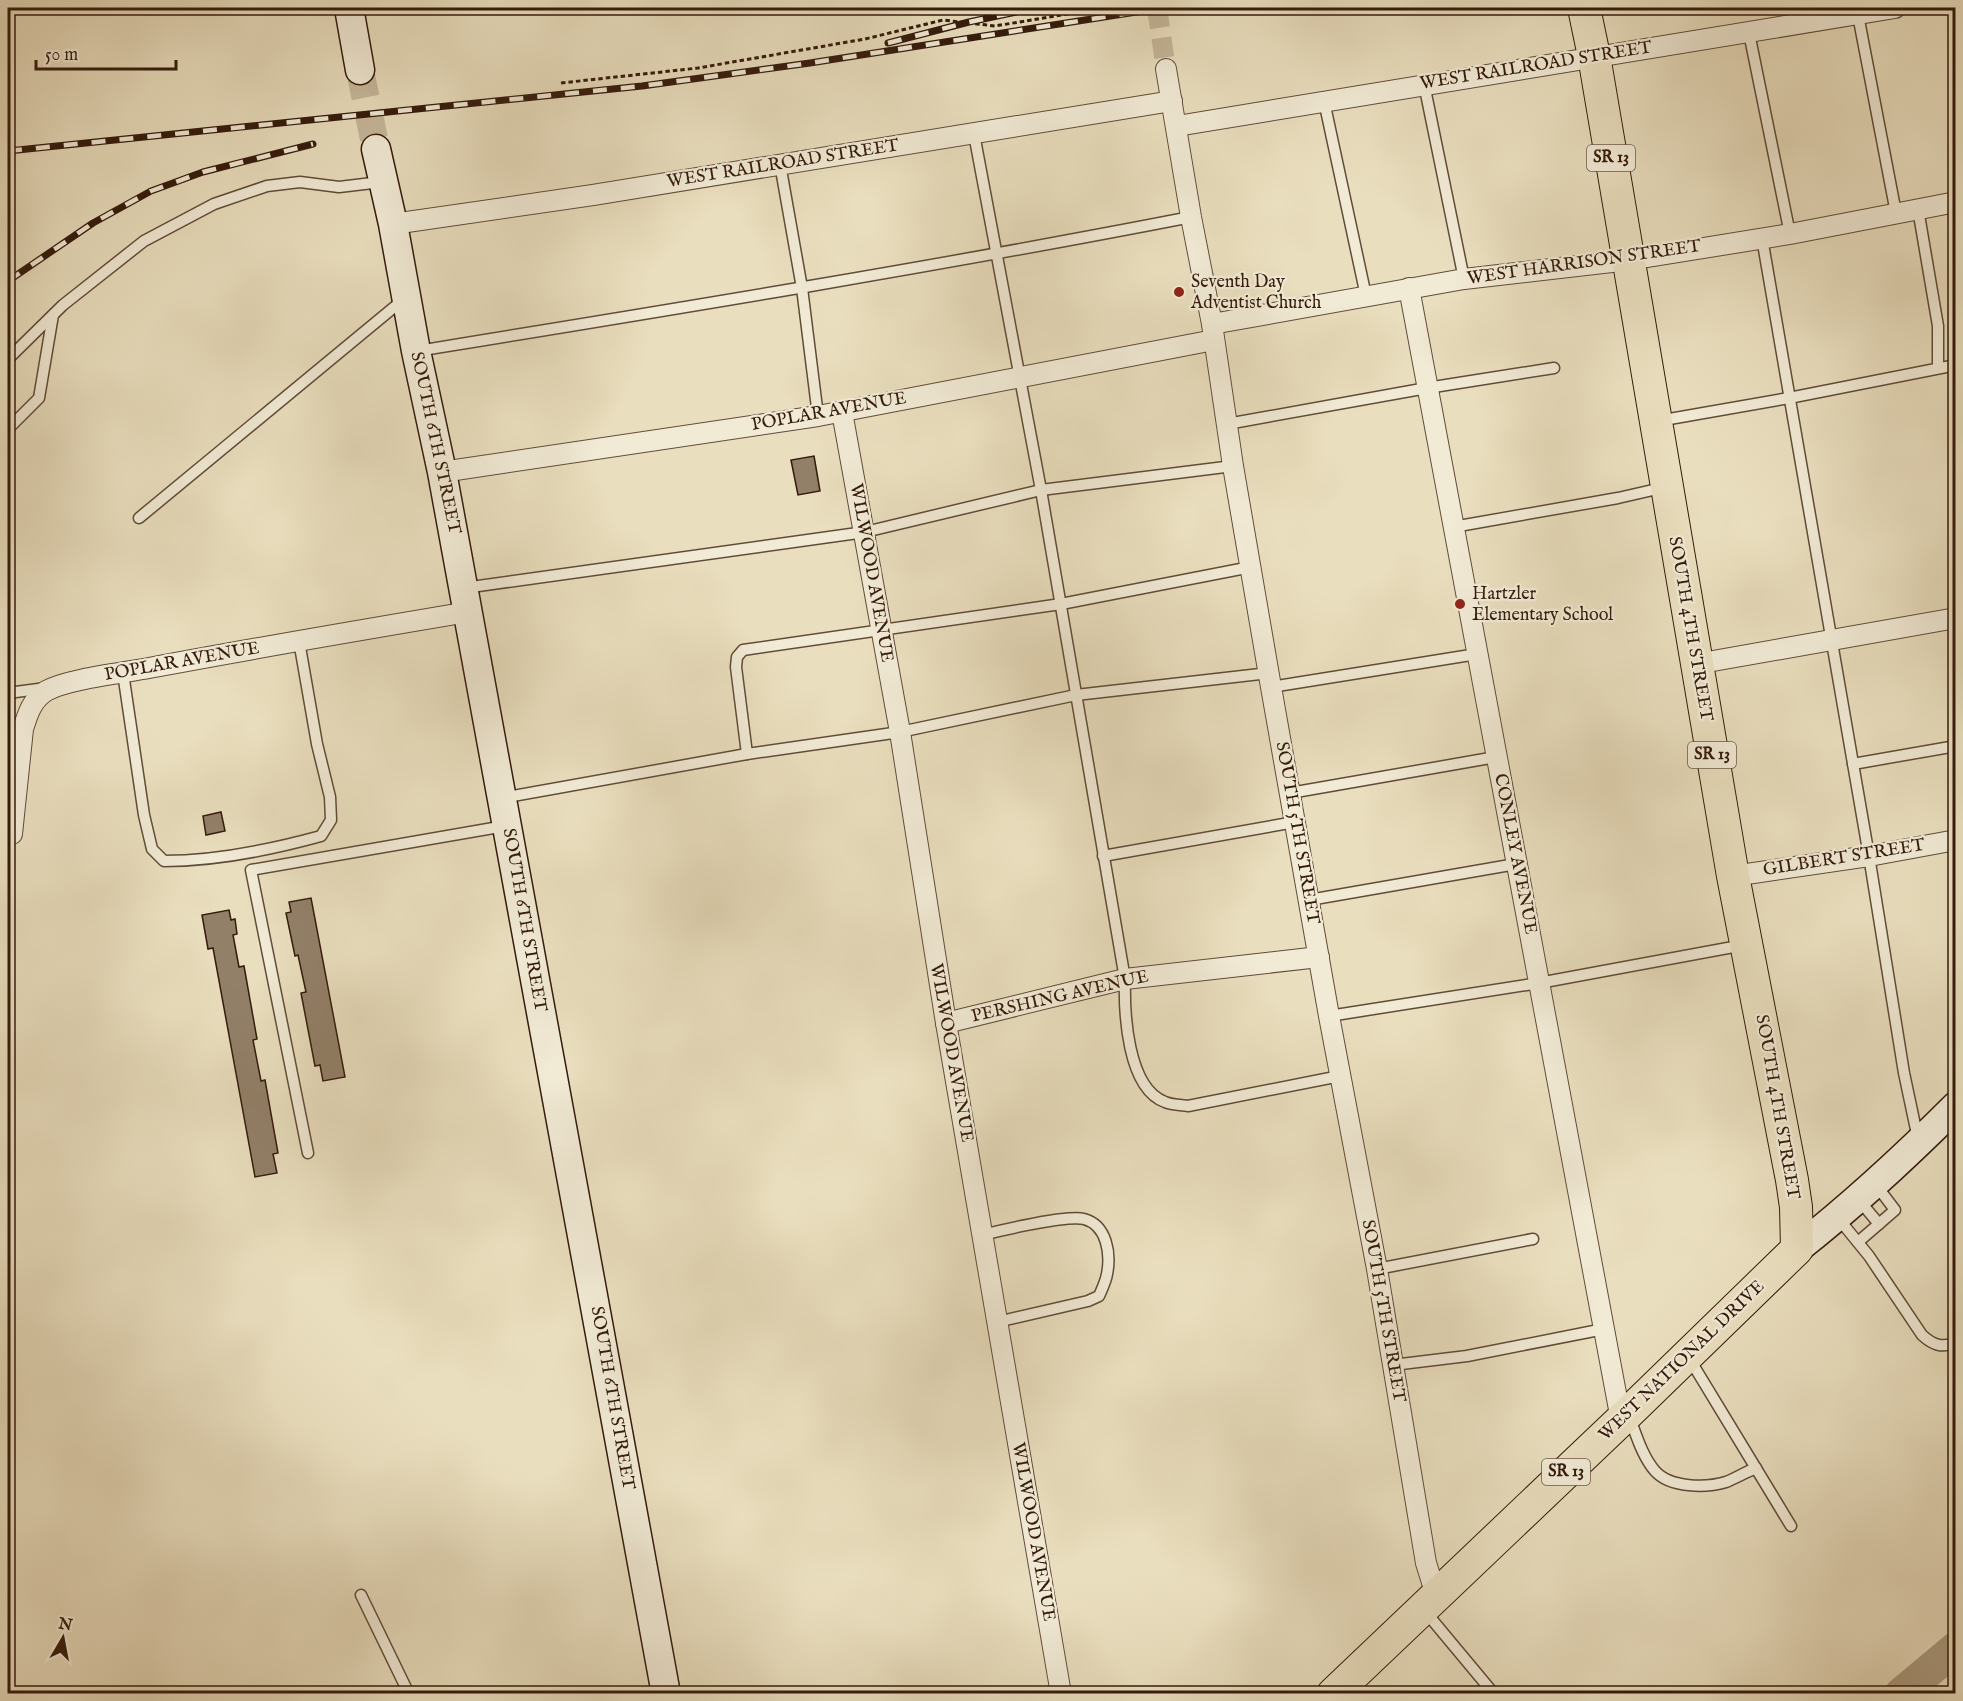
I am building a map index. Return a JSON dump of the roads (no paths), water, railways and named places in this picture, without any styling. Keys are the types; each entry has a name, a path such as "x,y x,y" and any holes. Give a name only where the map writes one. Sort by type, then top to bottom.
{"main road":[{"name":"SOUTH 4TH STREET","path":"1584,8 1733,876 1792,1180 1796,1208 1797,1249"},
{"name":"WEST NATIONAL DRIVE","path":"1333,1694 1797,1249"}],"street":[{"path":"349,8 360,70"},
{"name":"WEST RAILROAD STREET","path":"1177,126 1895,8"},
{"name":"SOUTH 5TH STREET","path":"1166,69 1213,332 1233,466 1318,957 1377,1269 1426,1563 1429,1601"},
{"name":"WEST RAILROAD STREET","path":"393,224 593,195 1172,101"},
{"name":"SOUTH 6TH STREET","path":"376,149 442,472 666,1694"},
{"name":"WEST HARRISON STREET","path":"1213,332 1408,288 1464,279 1629,260 1790,234 1956,202"},
{"name":"CONLEY AVENUE","path":"1408,288 1604,1329 1624,1416"},
{"name":"POPLAR AVENUE","path":"442,472 842,412 1021,378 1213,332"},
{"name":"WILWOOD AVENUE","path":"842,412 900,732 946,1023 1061,1694"},
{"name":"POPLAR AVENUE","path":"12,834 23,729 27,714 47,690 123,673 299,641 466,600"},
{"path":"1696,664 1956,618"},
{"name":"GILBERT STREET","path":"1733,876 1869,856 1956,840"},
{"name":"PERSHING AVENUE","path":"946,1023 1125,979 1318,957"},
{"name":"WEST NATIONAL DRIVE","path":"1797,1249 1857,1200 1956,1106"}],"lane":[{"path":"1858,15 1896,213"},
{"path":"1749,33 1790,234"},
{"path":"1424,84 1464,279"},
{"path":"1324,101 1366,296"},
{"path":"974,134 1021,378 1125,979 1124,1008 1131,1054 1142,1078 1154,1096 1166,1103 1188,1106 1340,1077"},
{"path":"780,164 802,288 818,416"},
{"path":"8,358 53,314 144,241 214,204 267,186 300,182 339,187 384,182"},
{"path":"1918,209 1938,326 1938,368"},
{"path":"416,351 996,255 1191,217"},
{"path":"1762,238 1869,856 1904,1073 1919,1143"},
{"path":"139,518 406,297"},
{"path":"8,429 39,398 53,314"},
{"path":"1655,422 1956,365"},
{"path":"1227,424 1554,368"},
{"path":"466,600 865,532 1041,490 1233,466"},
{"path":"1453,527 1618,498 1666,487"},
{"path":"747,754 736,667 737,657 743,650 1061,604 1251,567"},
{"path":"123,673 144,815 152,849 164,861 200,861 235,855 321,836 331,820 330,797 317,744 299,641"},
{"path":"308,1153 251,870 747,754 900,732 1076,695 1270,680 1477,654"},
{"path":"8,693 61,686"},
{"path":"1853,765 1956,746"},
{"path":"1290,793 1496,757"},
{"path":"1104,856 1295,822"},
{"path":"1309,900 1516,864"},
{"path":"1329,1016 1539,983 1747,944"},
{"path":"1857,1200 1879,1224"},
{"path":"1857,1200 1895,1209 1858,1242"},
{"path":"1857,1200 1858,1242 1922,1335 1930,1343 1939,1346 1956,1342"},
{"path":"982,1235 1013,1228 1084,1219 1100,1228 1108,1249 1107,1275 1099,1296 1088,1301 997,1322"},
{"path":"1377,1269 1533,1239"},
{"path":"1393,1365 1467,1356 1604,1329"},
{"path":"1687,1355 1791,1526"},
{"path":"1624,1416 1653,1469 1663,1479 1712,1485 1756,1468"},
{"path":"361,1595 409,1694"},
{"path":"1429,1601 1494,1694"}],"waterway":[{"path":"1901,1694 1956,1648"}],"tunnel":[{"path":"1157,8 1166,69"},
{"path":"360,70 376,149"}],"railway":[{"path":"888,43 1035,8"},
{"path":"8,151 642,86 810,63 1162,8"},
{"path":"8,281 93,223 151,191 203,172 313,144"}],"place":[{"name":"Seventh Day Adventist Church","path":"1179,292"},
{"name":"Hartzler Elementary School","path":"1460,604"}]}
